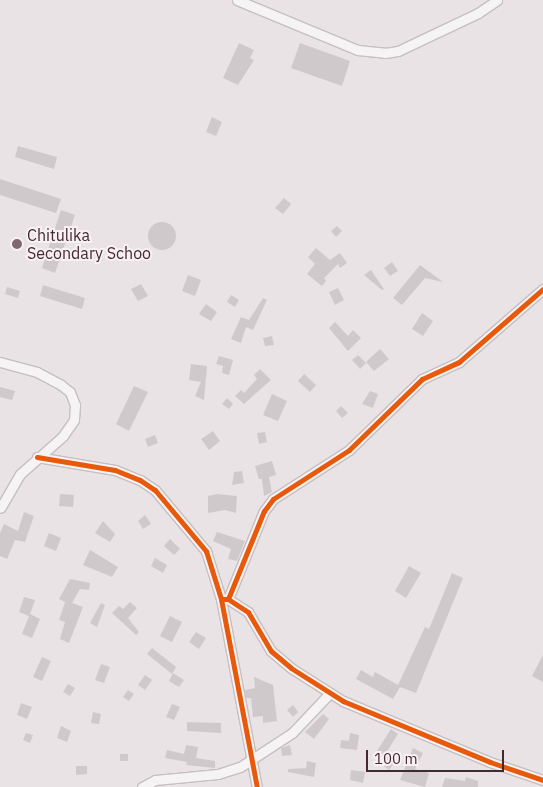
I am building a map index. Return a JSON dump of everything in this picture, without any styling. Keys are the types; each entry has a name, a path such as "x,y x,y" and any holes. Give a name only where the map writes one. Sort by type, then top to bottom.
{"street":[{"path":"237,0 358,50 385,53 407,47 478,13 497,0"},
{"path":"224,599 264,510 273,499 349,450 422,380 459,362 543,289"},
{"path":"0,362 36,372 61,385 70,392 75,406 74,420 63,436 36,457 20,474 0,508"},
{"path":"36,457 115,470 155,490 206,551 224,599 254,757 257,787"},
{"path":"224,599 248,612 271,650 290,668 330,693 490,762 543,780"},
{"path":"142,787 155,780 231,771 292,733 330,693"}],"building":[{"path":"239,43 254,50 250,58 254,60 238,85 223,78"},
{"path":"300,43 350,61 342,86 291,68"},
{"path":"212,117 222,122 216,136 206,132"},
{"path":"18,146 57,157 54,169 15,157"},
{"path":"0,179 61,199 56,213 0,195"},
{"path":"284,198 291,204 283,214 275,208"},
{"path":"61,210 75,215 55,273 42,268"},
{"path":"162,222 172,226 176,236 172,246 162,250 152,246 148,236 152,226"},
{"path":"337,226 342,231 336,237 331,231"},
{"path":"316,248 330,260 340,253 347,263 340,268 338,264 324,278 326,281 322,286 307,274 315,264 308,257"},
{"path":"392,262 398,271 390,276 384,268"},
{"path":"420,265 443,282 425,278 402,305 393,298"},
{"path":"371,270 384,289 382,290 364,275"},
{"path":"188,275 201,280 195,296 182,291"},
{"path":"141,284 148,296 138,301 131,289"},
{"path":"43,285 85,298 82,309 40,296"},
{"path":"7,287 20,291 18,298 5,294"},
{"path":"338,288 344,300 335,305 329,292"},
{"path":"231,295 239,300 235,307 227,302"},
{"path":"263,298 267,300 253,330 246,327 241,343 231,339 241,317 249,320"},
{"path":"206,304 217,312 211,321 199,314"},
{"path":"422,313 433,321 423,336 412,329"},
{"path":"335,322 348,336 353,330 361,338 348,351 329,328"},
{"path":"272,336 274,345 265,346 263,338"},
{"path":"380,349 389,359 374,371 366,362"},
{"path":"358,355 366,363 360,369 352,360"},
{"path":"219,356 233,360 229,375 222,373 223,366 216,364"},
{"path":"191,364 207,366 204,400 195,396 201,382 189,380"},
{"path":"260,369 271,380 244,404 235,396 241,390 244,393 257,379 254,375"},
{"path":"304,374 316,385 310,392 298,381"},
{"path":"134,386 148,392 129,431 116,424"},
{"path":"0,387 15,391 12,400 0,397"},
{"path":"370,391 378,394 373,408 362,404"},
{"path":"272,394 287,401 278,421 263,415"},
{"path":"227,398 233,404 229,409 222,404"},
{"path":"341,406 348,413 342,418 336,411"},
{"path":"213,431 220,441 209,450 201,439"},
{"path":"265,432 267,442 259,444 257,433"},
{"path":"155,435 158,443 148,447 145,439"},
{"path":"272,461 276,475 269,477 272,492 264,496 262,479 259,479 255,466"},
{"path":"242,471 244,483 232,485 234,472"},
{"path":"60,494 74,495 73,507 59,506"},
{"path":"217,494 237,496 236,513 225,510 208,513 208,496"},
{"path":"24,512 34,516 25,542 15,540 7,559 0,556 0,533 4,524 18,531"},
{"path":"145,515 151,524 143,529 138,521"},
{"path":"103,521 115,534 110,542 95,533"},
{"path":"217,532 245,541 237,561 228,559 231,549 213,541"},
{"path":"49,533 61,538 56,551 44,546"},
{"path":"170,539 180,549 174,555 164,546"},
{"path":"90,550 118,567 112,577 83,565"},
{"path":"155,558 167,565 163,573 151,566"},
{"path":"409,566 421,573 406,598 395,591"},
{"path":"452,573 463,578 416,693 400,687 393,699 356,679 361,670 373,677 375,672 398,685 425,627 429,629"},
{"path":"70,579 90,583 89,590 80,589 72,603 83,607 69,643 60,639 65,622 59,620 65,602 59,599"},
{"path":"24,597 35,600 30,614 40,619 32,638 22,634 29,616 19,612"},
{"path":"130,602 137,608 128,618 139,632 136,635 112,613 119,606 123,609"},
{"path":"101,603 105,605 97,627 90,623"},
{"path":"170,616 182,622 172,642 160,636"},
{"path":"196,632 206,638 199,649 189,642"},
{"path":"152,648 176,667 172,674 147,654"},
{"path":"543,655 543,682 532,676"},
{"path":"42,657 51,661 42,681 33,677"},
{"path":"101,664 110,667 104,683 95,680"},
{"path":"173,673 184,680 179,687 169,681"},
{"path":"145,675 152,680 145,690 138,685"},
{"path":"254,677 273,685 277,721 263,723 263,716 253,717 251,698 246,698 245,690 255,688"},
{"path":"68,684 75,688 70,696 63,692"},
{"path":"128,690 134,694 129,701 123,697"},
{"path":"21,703 32,707 27,719 17,715"},
{"path":"172,704 180,707 174,720 166,717"},
{"path":"293,705 298,712 293,717 287,710"},
{"path":"93,712 101,714 99,724 91,723"},
{"path":"323,714 329,719 314,739 305,732"},
{"path":"187,722 221,723 221,733 187,731"},
{"path":"61,726 71,731 67,742 57,738"},
{"path":"391,729 398,734 384,756 377,751"},
{"path":"26,733 33,735 30,743 23,740"},
{"path":"350,733 359,735 357,750 340,748 341,740 349,741"},
{"path":"186,745 198,747 196,758 215,761 215,768 186,765 187,762 165,758 167,750 184,754"},
{"path":"290,745 292,755 282,756 281,748"},
{"path":"413,748 423,753 415,769 429,773 425,787 400,780"},
{"path":"120,754 128,754 128,761 120,761"},
{"path":"386,754 396,760 389,770 380,763"},
{"path":"307,761 316,763 314,777 288,772 288,769 306,768"},
{"path":"76,766 87,766 87,774 76,775"},
{"path":"351,770 365,772 363,783 350,780"},
{"path":"466,777 478,781 478,787 442,787 445,778 465,781"}],"cycle path":[{"path":"221,599 228,599 264,511 273,499 349,450 422,379 459,362 543,289"},
{"path":"37,457 115,470 140,480 155,490 206,551 221,599 257,787"},
{"path":"228,599 248,612 271,651 291,668 343,701 490,762 543,780"}],"place":[{"name":"Chitulika Secondary Schoo","path":"17,244"}]}
